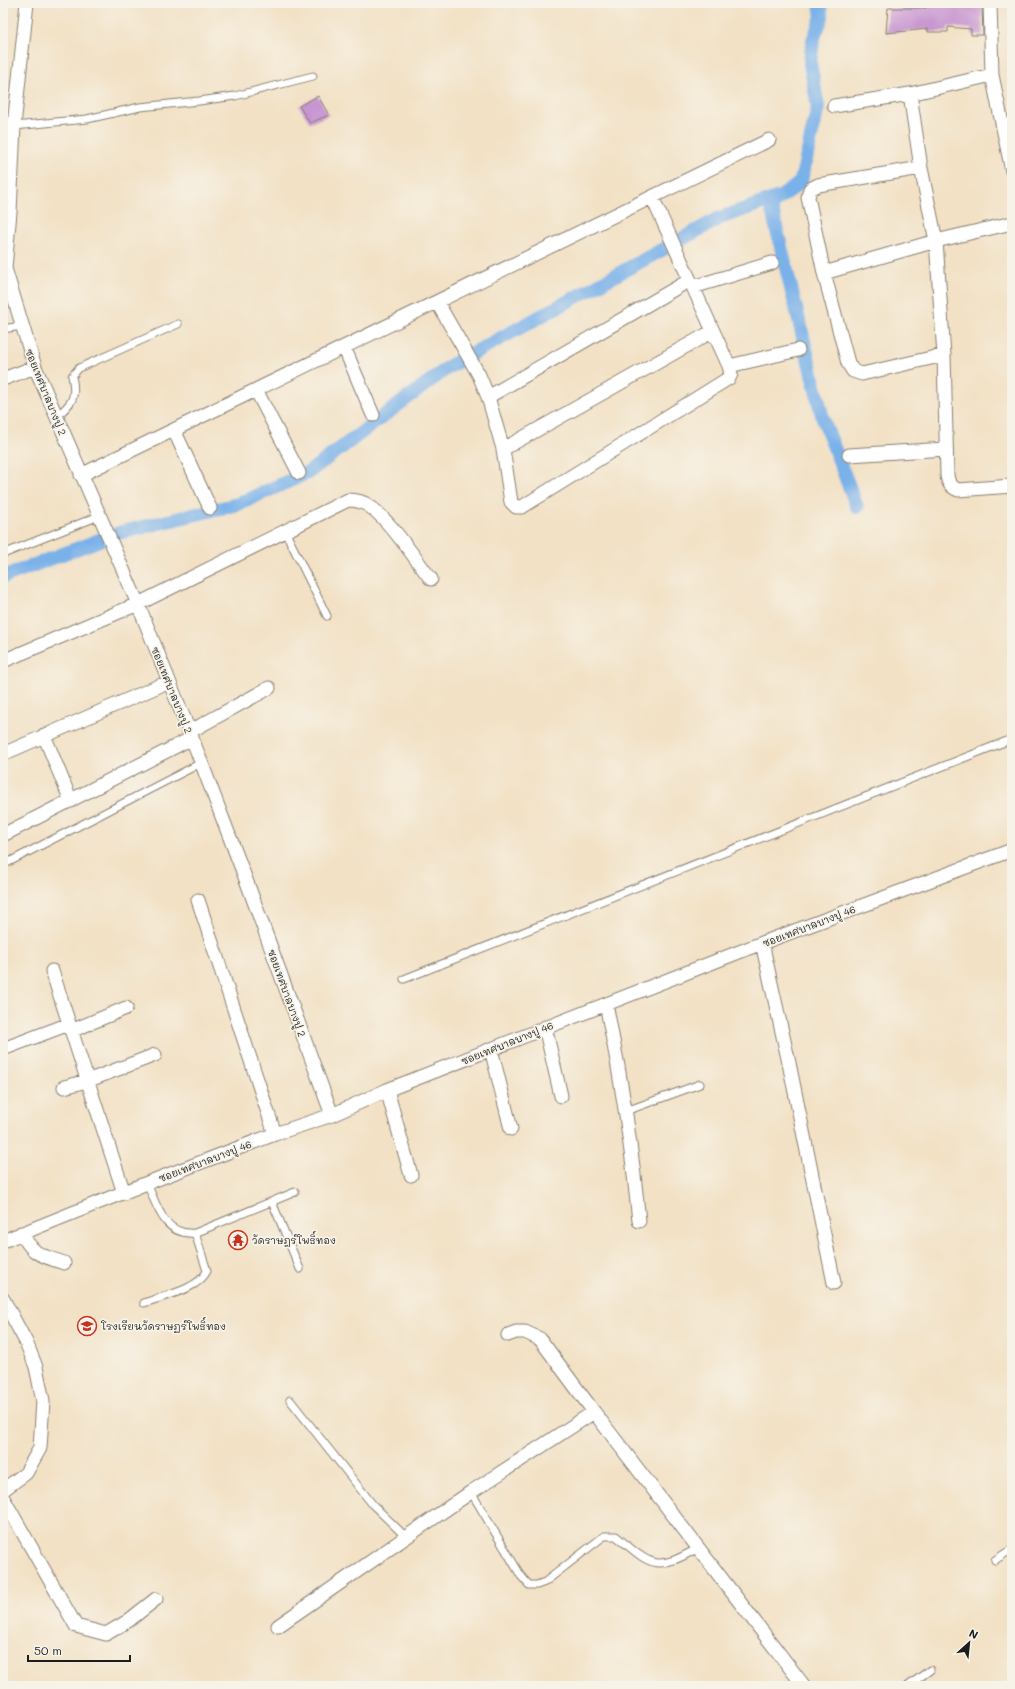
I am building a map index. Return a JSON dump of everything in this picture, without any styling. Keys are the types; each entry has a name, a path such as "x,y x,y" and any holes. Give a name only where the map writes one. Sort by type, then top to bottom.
{"street":[{"name":"ซอยเทศบาลบางปู 2","path":"27,3 14,126 4,261 21,326 35,367 138,604 201,762 248,885 332,1115"},
{"path":"990,3 992,75 1012,171"},
{"path":"834,106 910,94 992,75"},
{"path":"910,94 921,168 936,241 944,355 948,482 951,486 958,490 1012,486"},
{"path":"81,475 769,140"},
{"path":"921,168 818,186 810,189 808,197 824,273 848,363 853,370 862,374 944,355"},
{"path":"437,302 479,375 488,397 503,449 511,502 516,507 522,507 726,382 731,374 729,366 652,197"},
{"path":"824,273 936,241 1012,223"},
{"path":"488,397 692,284 772,263"},
{"path":"503,449 713,331"},
{"path":"344,347 373,415"},
{"path":"729,366 798,350"},
{"path":"3,379 35,367"},
{"path":"256,390 299,473"},
{"path":"174,430 210,508"},
{"path":"849,456 946,449"},
{"path":"3,661 138,604 348,500 359,500 370,506 387,524 431,579"},
{"path":"3,754 168,682"},
{"path":"3,835 71,801 190,735 269,688"},
{"path":"44,735 71,801"},
{"name":"ซอยเทศบาลบางปู 46","path":"3,1241 147,1183 275,1134 332,1115 387,1090 545,1027 762,943 1012,850"},
{"path":"198,900 275,1134"},
{"path":"762,943 789,1063 834,1283"},
{"path":"52,971 124,1193"},
{"path":"606,1004 622,1078 639,1221"},
{"path":"3,1049 70,1028 126,1008"},
{"path":"545,1027 561,1096"},
{"path":"491,1049 511,1129"},
{"path":"64,1087 87,1081 155,1055"},
{"path":"387,1090 410,1174"},
{"path":"21,1233 31,1249 39,1255 64,1263"},
{"path":"3,1299 26,1342 36,1367 43,1401 40,1448 26,1473 3,1490"},
{"path":"508,1335 516,1332 525,1332 540,1339 594,1412 804,1686"},
{"path":"278,1626 471,1492 594,1412"},
{"path":"3,1498 76,1626 106,1634 128,1621 156,1599"}],"lane":[{"path":"14,126 87,119 140,107 235,96 313,76"},
{"path":"56,417 72,403 74,398 72,376 79,368 178,324"},
{"path":"3,329 21,326"},
{"path":"3,554 99,516"},
{"path":"285,532 326,616"},
{"path":"404,979 1012,739"},
{"path":"3,865 201,762"},
{"path":"626,1111 700,1084"},
{"path":"147,1183 163,1218 173,1228 185,1234 195,1233 295,1192"},
{"path":"272,1202 300,1269"},
{"path":"144,1303 194,1285 203,1279 207,1272 195,1233"},
{"path":"290,1400 373,1505 406,1537"},
{"path":"471,1492 521,1576 529,1585 537,1585 545,1582 604,1536 616,1536 643,1559 658,1563 670,1562 698,1548"},
{"path":"995,1560 1012,1549"},
{"path":"908,1686 930,1670"}],"building":[{"path":"926,3 947,3 948,5 968,4 968,8 982,7 983,35 971,35 971,29 948,27 948,32 928,32 928,29 886,33 888,8 926,8"},
{"path":"318,96 329,115 310,123 299,106"}],"waterway":[{"path":"820,3 822,17 813,40 810,63 818,107 801,181 771,206 823,419 857,507"},
{"path":"118,533 238,504 309,472 450,366 720,218 776,198"},
{"path":"3,577 102,539"}],"place":[{"name":"วัดราษฎร์โพธิ์ทอง","path":"238,1240"},
{"name":"โรงเรียนวัดราษฏร์โพธิ์ทอง","path":"87,1326"}]}
